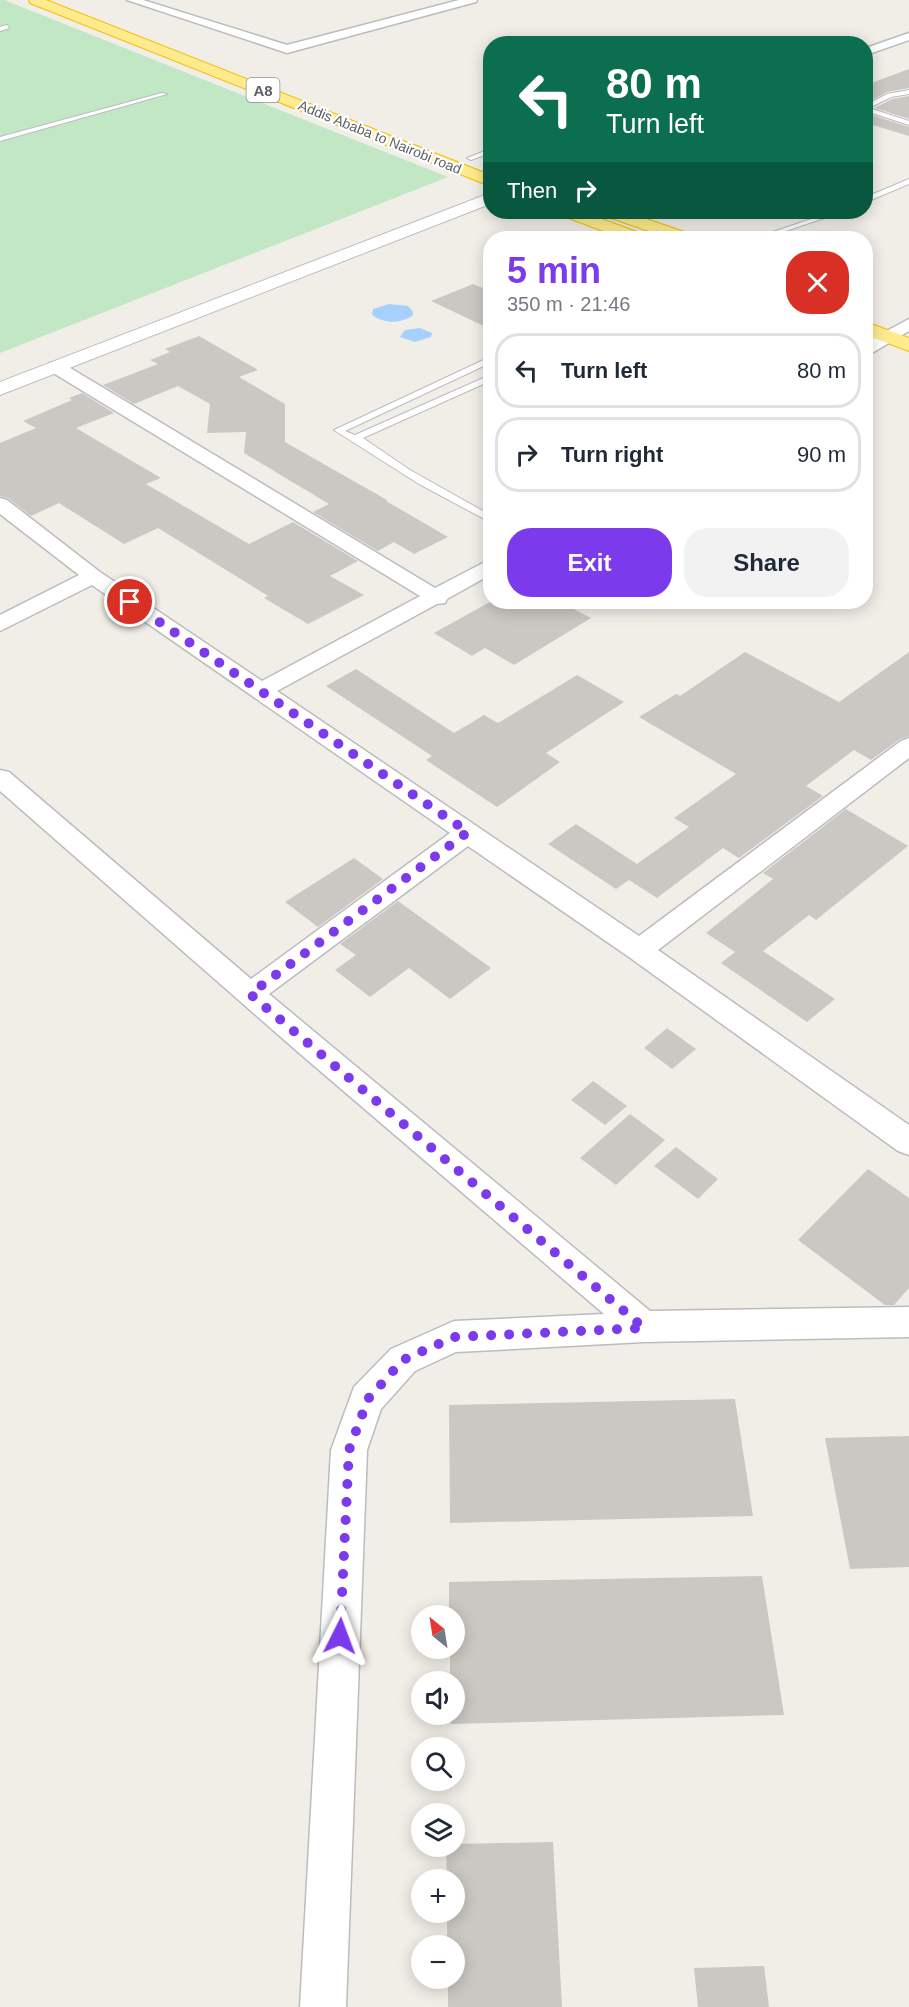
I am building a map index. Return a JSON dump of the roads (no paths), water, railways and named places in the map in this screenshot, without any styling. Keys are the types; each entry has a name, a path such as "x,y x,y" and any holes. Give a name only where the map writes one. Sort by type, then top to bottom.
{"highway":[{"name":"Addis Ababa to Nairobi road","path":"34,0 483,179"},
{"name":"Addis Ababa to Nairobi road","path":"69,0 483,163"},
{"path":"588,219 619,231"},
{"path":"631,219 664,231"},
{"path":"887,315 909,324"},
{"path":"873,331 909,345"}],"street":[{"path":"132,0 287,50 472,0"},
{"path":"873,49 909,36"},
{"path":"0,389 50,360 483,185"},
{"path":"50,360 483,201"},
{"path":"873,345 909,324"},
{"path":"50,360 437,598"},
{"path":"0,504 93,576 639,950 909,1142"},
{"path":"261,691 437,598 483,571"},
{"path":"0,624 93,576"},
{"path":"639,950 909,746"},
{"path":"0,778 250,994 644,1328"},
{"path":"250,994 468,832"},
{"path":"323,2007 349,1450 368,1399 403,1360 454,1337 644,1328 909,1322"}],"lane":[{"path":"873,104 890,95 909,92"},
{"path":"0,139 164,94"},
{"path":"873,110 909,123"},
{"path":"471,158 483,154"},
{"path":"873,197 909,181"},
{"path":"780,231 817,219"},
{"path":"483,363 339,430 343,435 356,438 383,460 483,515"},
{"path":"356,438 483,381"}],"water":[{"path":"389,304 408,306 413,315 393,322 372,315 373,309"},
{"path":"420,328 432,333 431,337 415,342 400,337 405,330"}]}
